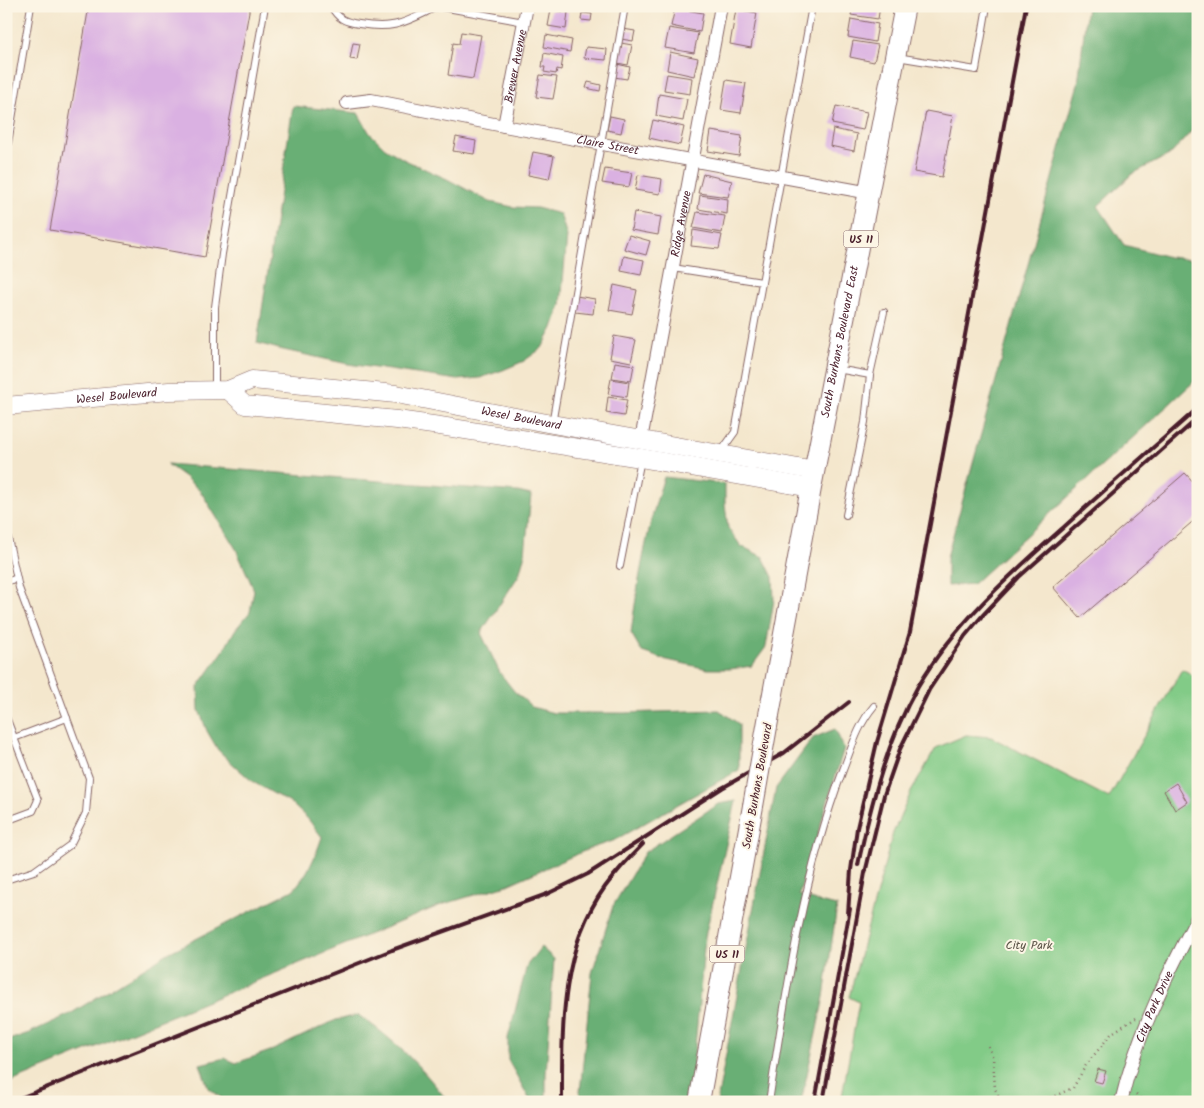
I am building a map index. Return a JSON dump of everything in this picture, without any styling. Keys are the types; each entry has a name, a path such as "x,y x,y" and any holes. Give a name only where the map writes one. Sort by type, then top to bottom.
{"main road":[{"name":"South Burhans Boulevard East","path":"813,480 905,6"},
{"name":"Wesel Boulevard","path":"6,406 169,391 222,390 252,380 396,394 719,454 813,480"},
{"name":"Wesel Boulevard","path":"222,390 245,405 397,420 641,458 813,480"},
{"name":"South Burhans Boulevard","path":"699,1102 813,480"}],"street":[{"name":"Brewer Avenue","path":"504,126 527,6"},
{"name":"Ridge Avenue","path":"641,440 721,6"},
{"name":"Claire Street","path":"347,103 371,100 870,193"},
{"name":"City Park Drive","path":"1122,1102 1126,1084 1152,1009 1198,916"}],"lane":[{"path":"6,155 32,6"},
{"path":"222,390 215,308 222,254 265,6"},
{"path":"331,6 340,19 378,28 400,24 436,6 524,22"},
{"path":"552,424 625,6"},
{"path":"719,454 735,432 812,6"},
{"path":"896,56 976,70 987,6"},
{"path":"673,268 762,282"},
{"path":"846,516 865,422 870,376 884,312"},
{"path":"835,368 870,376"},
{"path":"620,566 641,458"},
{"path":"6,518 7,538 19,588 89,778 86,813 70,846 34,871 6,880"},
{"path":"6,582 17,578"},
{"path":"769,1102 804,904 832,799 863,719 874,706"},
{"path":"6,717 38,800 33,811 6,821"},
{"path":"14,738 67,718"}],"path":[{"path":"1041,1102 1073,1088 1086,1064 1112,1033 1140,1015"},
{"path":"988,1046 993,1058 995,1089 1002,1102"}],"green space":[{"path":"1087,6 1198,6 1198,124 1171,154 1132,174 1098,206 1124,245 1169,257 1198,260 1198,378 973,584 947,586 947,557 1078,84"},
{"path":"293,106 358,113 369,132 385,148 405,160 447,179 490,202 513,207 537,208 560,214 567,236 561,305 553,328 542,348 524,361 503,370 480,378 458,380 348,364 257,343"},
{"path":"167,464 518,492 531,495 525,553 519,575 481,633 500,673 514,691 532,707 554,713 719,710 739,724 739,770 613,841 591,848 507,885 441,905 6,1084 6,1041 29,1033 70,1014 168,953 293,890 303,878 317,852 322,837 308,819 292,804 253,782 235,766 218,750 207,731 199,710 198,687 224,650 235,630 250,612 254,590 236,549 201,492"},
{"path":"664,477 725,484 728,528 741,546 763,557 773,577 774,600 766,647 752,666 708,669 663,659 642,652 631,633 644,554"},
{"name":"City Park","path":"1182,669 1198,678 1198,1102 841,1102 859,1002 849,997 893,833 911,792 936,748 966,735 991,737 1109,798"},
{"path":"835,729 844,748 799,895 837,906 824,997 801,1102 717,1102 776,788 813,738"},
{"path":"736,801 705,937 690,1102 579,1102 592,973 613,906 645,852 718,804"},
{"path":"541,947 554,959 546,1074 546,1102 531,1102 508,1060 508,1038 527,965"},
{"path":"358,1015 407,1055 448,1102 226,1102 208,1087 200,1064 225,1058 236,1063 273,1050 336,1020"}],"building":[{"path":"89,6 250,6 205,257 50,230"},
{"path":"853,6 880,6 878,19 851,15"},
{"path":"675,8 703,13 700,32 671,26"},
{"path":"736,9 757,13 751,48 730,44"},
{"path":"551,10 568,12 566,29 548,26"},
{"path":"582,13 592,14 591,21 581,20"},
{"path":"851,19 878,24 875,42 848,37"},
{"path":"669,28 698,33 694,53 665,48"},
{"path":"623,29 635,31 633,41 621,39"},
{"path":"461,32 481,35 473,79 448,75 453,43 459,44"},
{"path":"546,35 572,40 570,52 544,47"},
{"path":"853,41 878,45 874,62 850,57"},
{"path":"353,43 360,44 357,60 350,59"},
{"path":"621,43 632,45 628,65 617,63"},
{"path":"586,47 607,49 606,60 584,58"},
{"path":"670,52 698,58 694,76 667,70"},
{"path":"544,53 563,57 561,70 557,69 556,74 544,72 545,67 542,67"},
{"path":"617,64 630,67 627,79 614,77"},
{"path":"667,74 692,78 690,94 664,90"},
{"path":"540,75 557,77 553,99 536,97"},
{"path":"726,80 746,83 741,113 721,110"},
{"path":"588,82 601,85 600,91 586,88"},
{"path":"659,94 687,99 683,121 656,116"},
{"path":"836,106 867,112 863,130 832,124"},
{"path":"926,111 953,116 942,177 914,172"},
{"path":"610,116 624,119 621,133 607,130"},
{"path":"653,120 684,127 680,145 649,138"},
{"path":"833,129 857,134 854,151 830,146"},
{"path":"711,131 742,136 739,156 708,151"},
{"path":"456,137 476,141 474,154 453,151"},
{"path":"533,152 554,156 549,179 528,175"},
{"path":"605,169 632,173 629,187 602,183"},
{"path":"703,174 732,181 728,197 698,193"},
{"path":"638,175 662,179 660,194 635,190"},
{"path":"700,195 728,199 727,214 698,209"},
{"path":"634,212 661,217 658,235 631,230"},
{"path":"697,212 725,216 722,233 693,228"},
{"path":"693,230 722,235 719,249 691,246"},
{"path":"629,235 650,241 646,255 624,249"},
{"path":"624,256 644,260 641,275 621,271"},
{"path":"614,285 637,290 632,314 609,310"},
{"path":"576,296 595,299 593,314 575,312"},
{"path":"614,336 636,340 631,362 610,358"},
{"path":"615,362 634,365 631,381 612,378"},
{"path":"611,379 629,382 627,397 608,394"},
{"path":"608,397 627,400 624,416 606,413"},
{"path":"1185,473 1198,487 1198,517 1080,618 1053,587"},
{"path":"1176,783 1187,802 1175,810 1164,791"},
{"path":"1098,1069 1106,1071 1102,1083 1094,1081"}],"railway":[{"path":"848,914 851,870 857,828 877,742 910,632 1026,6"},
{"path":"858,865 881,773 897,728 918,686 949,641 985,600 1024,562 1198,408"},
{"path":"823,1102 865,873 884,795 900,749 929,690 965,636 1019,577 1198,418"},
{"path":"10,1102 392,950 547,894 588,874 722,788 784,753 849,702"},
{"path":"562,1102 564,1018 567,990 579,936 590,911 605,887 643,844"},
{"path":"815,1102 850,909"}]}
